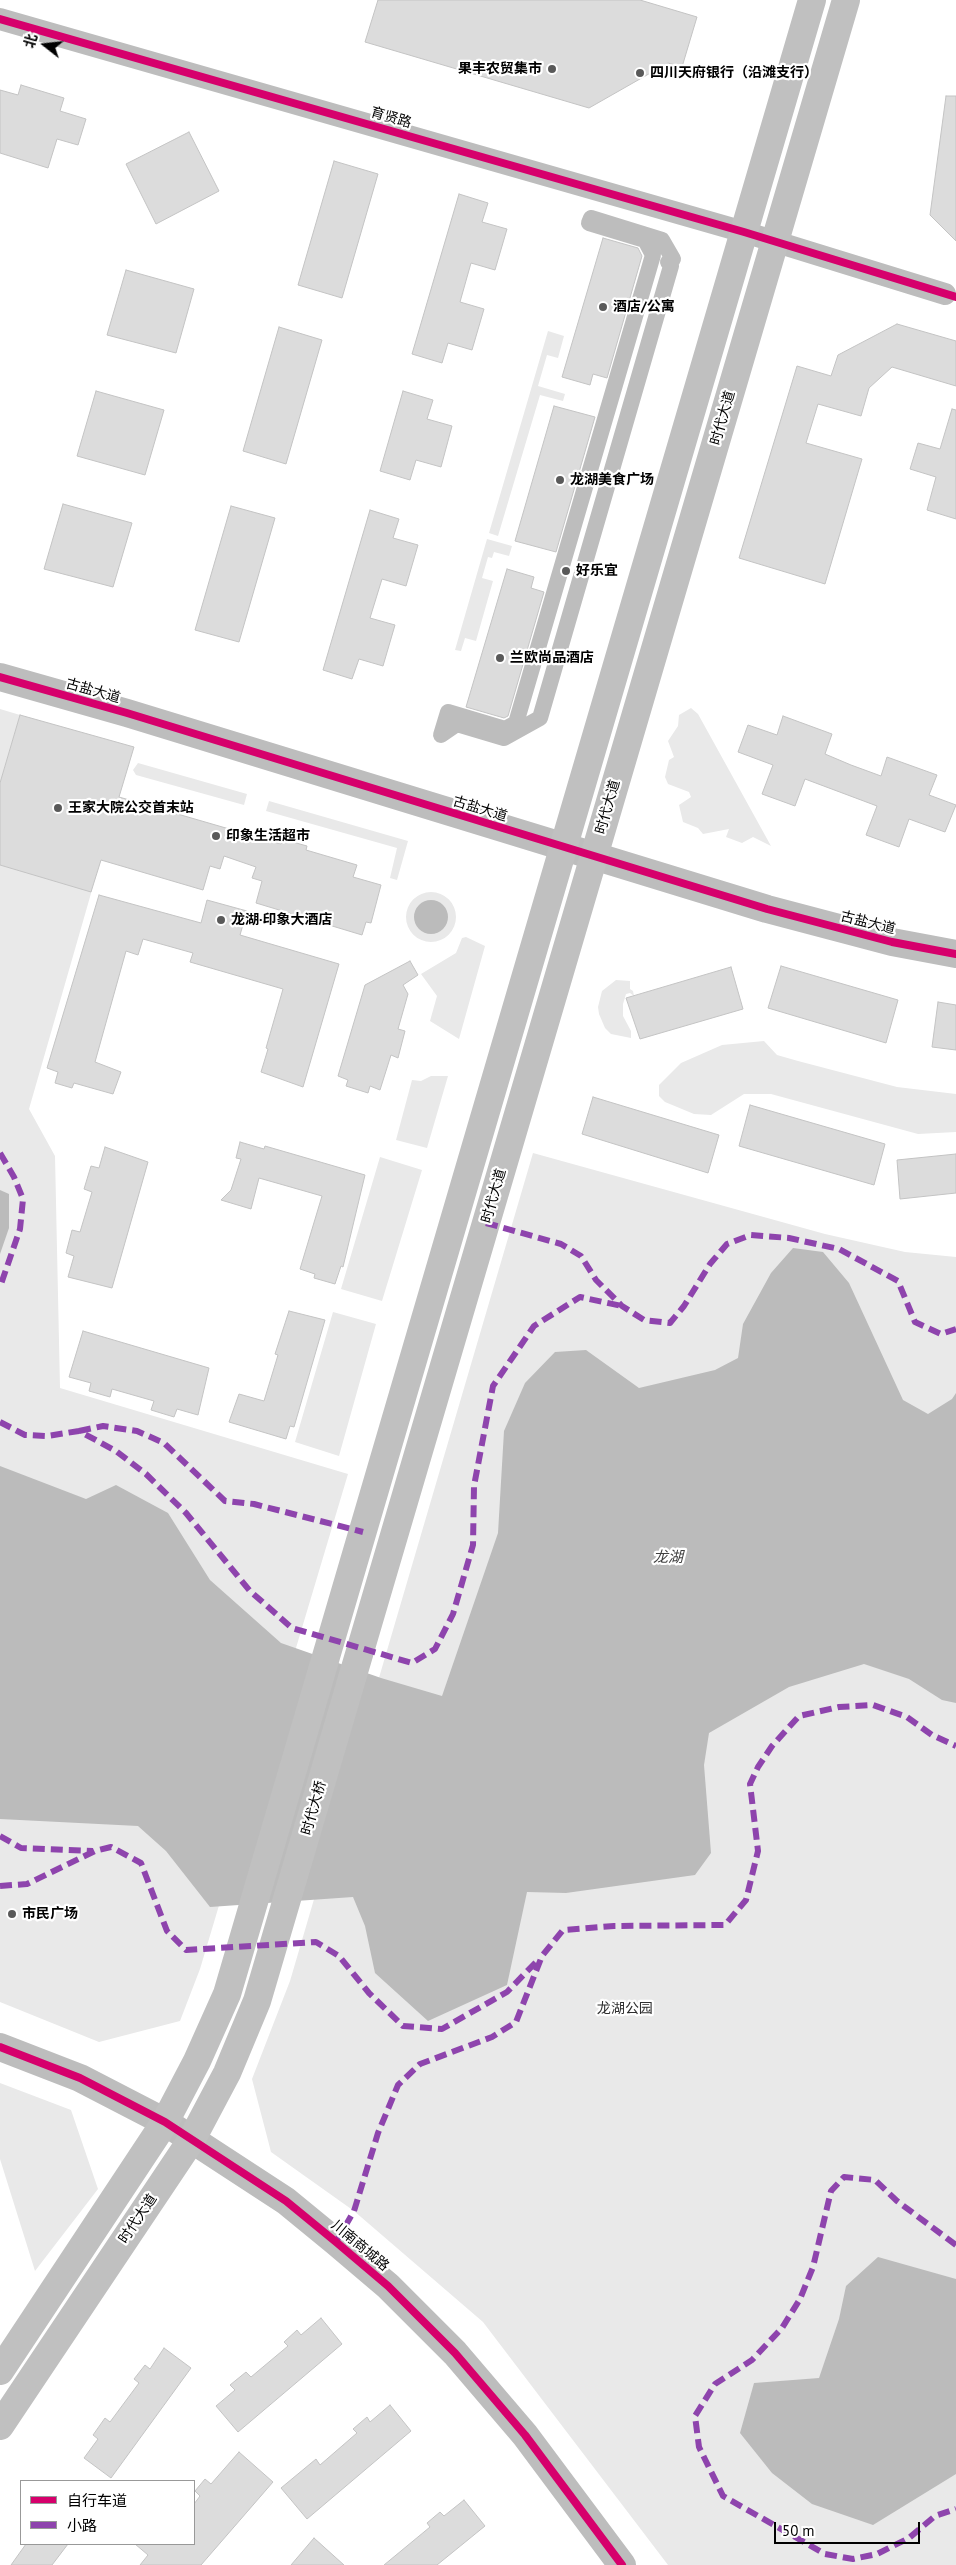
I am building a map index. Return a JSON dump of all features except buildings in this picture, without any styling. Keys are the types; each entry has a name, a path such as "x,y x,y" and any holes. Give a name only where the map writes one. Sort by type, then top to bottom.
{"main road":[{"path":"0,2371 165,2122 197,2061 227,1994 812,0"},
{"name":"时代大道","path":"371,1614 846,0"},
{"name":"时代大桥","path":"257,2001 371,1614"},
{"name":"时代大道","path":"0,2426 192,2139 227,2073 257,2001"}],"street":[{"name":"育贤路","path":"0,19 775,241 944,294"},
{"path":"591,218 662,240 673,259 668,262 671,266 540,718 504,738 457,724 441,735 443,730 448,712 505,729 516,723 653,255 645,240 589,223 591,218"},
{"name":"古盐大道","path":"0,677 146,719 563,848 821,924 892,942 956,954"},
{"name":"川南商城路","path":"0,2047 80,2078 165,2122 293,2207 388,2286 449,2346 525,2435 622,2565"}],"green space":[{"path":"548,331 564,336 558,358 547,355 538,386 565,394 563,401 540,395 498,536 489,533"},
{"path":"487,539 512,546 509,556 494,552 492,558 488,557 482,578 493,581 476,641 465,638 461,651 455,650"},
{"path":"691,708 698,714 771,846 753,837 742,843 726,837 729,829 703,834 698,828 683,822 679,805 691,797 689,792 668,784 665,777 669,760 674,757 668,741 678,726 679,715"},
{"path":"0,709 20,715 0,783"},
{"path":"138,763 247,794 244,805 136,775 133,770"},
{"path":"269,801 408,841 397,880 390,878 397,848 266,811"},
{"path":"0,865 92,890 29,1109 55,1156 60,1388 348,1474 200,1969 180,2021 99,2042 0,2002"},
{"path":"431,892 440,894 451,903 456,917 454,926 445,937 431,942 422,940 411,931 406,917 408,908 417,897"},
{"path":"466,937 485,946 459,1039 430,1021 437,996 421,974 456,953 462,938"},
{"path":"616,980 630,981 630,989 633,991 634,996 630,993 626,994 623,1004 623,1016 631,1031 631,1038 611,1034 605,1028 599,1014 598,1007 602,991"},
{"path":"764,1041 777,1055 798,1061 897,1087 956,1094 956,1132 918,1134 771,1094 744,1094 711,1115 694,1114 665,1102 659,1096 659,1085 681,1063 722,1045"},
{"path":"431,1076 448,1076 427,1148 396,1140 412,1080 421,1081"},
{"name":"龙湖公园","path":"533,1153 825,1234 905,1252 956,1257 956,2565 668,2565 483,2322 354,2211 271,2152 252,2079 290,1981"},
{"path":"380,1157 422,1170 382,1301 341,1289"},
{"path":"333,1312 376,1324 339,1456 295,1442"},
{"path":"0,2083 71,2110 98,2189 35,2271 0,2159"}],"water":[{"path":"431,900 438,901 443,905 447,910 447,924 443,929 438,933 431,934 424,933 419,929 415,924 414,917 415,910 419,905 424,901"},
{"path":"0,1190 9,1194 9,1228 0,1254"},
{"name":"龙湖","path":"793,1248 823,1252 849,1283 903,1400 928,1414 952,1399 956,1393 956,1703 942,1700 909,1679 864,1664 789,1687 709,1733 704,1765 711,1853 695,1875 566,1893 527,1892 507,1985 428,2021 375,1973 365,1926 353,1897 210,1907 166,1851 138,1826 0,1819 0,1466 86,1499 116,1485 168,1513 210,1580 281,1643 381,1678 442,1696 498,1533 504,1431 525,1383 555,1352 586,1350 639,1388 715,1370 738,1358 743,1324 771,1273"},
{"path":"878,2257 956,2279 956,2474 873,2525 812,2504 772,2473 740,2433 754,2383 819,2378 839,2319 846,2286"}],"marked path":[{"path":"0,1153 14,1177 23,1199 20,1229 0,1287"},
{"path":"486,1223 561,1244 581,1256 596,1280 622,1306 644,1320 670,1323 684,1306 710,1264 727,1244 751,1235 789,1238 839,1249 898,1281 915,1322 941,1334 956,1329"},
{"path":"0,1422 25,1435 47,1436 79,1431 116,1451 146,1474 186,1513 250,1591 292,1628 412,1663 435,1649 453,1614 473,1545 474,1486 493,1386 534,1326 580,1297 622,1306"},
{"path":"79,1431 103,1426 137,1431 164,1443 225,1501 254,1504 363,1532"},
{"path":"336,2242 354,2211 378,2133 398,2085 420,2064 492,2037 516,2022 542,1956 563,1930 614,1926 725,1925 746,1900 758,1851 750,1784 758,1767 772,1746 799,1716 839,1707 873,1705 907,1717 932,1735 956,1746"},
{"path":"0,1836 21,1848 93,1851"},
{"path":"0,1886 27,1884 95,1851 111,1847 141,1863 167,1931 186,1950 316,1942 339,1956 369,1993 403,2026 442,2029 507,1992 538,1960"},
{"path":"956,2245 897,2201 875,2180 844,2177 831,2191 813,2267 800,2299 782,2328 752,2360 715,2384 695,2416 699,2447 723,2496 825,2554 853,2559 877,2554 909,2538 935,2516 956,2509"}],"cycle path":[{"path":"0,19 744,232 956,297"},
{"path":"0,677 127,713 767,909 892,942 956,954"},
{"path":"0,2047 80,2078 165,2122 286,2201 336,2242 388,2286 455,2353 525,2435 622,2565"}],"place":[{"name":"果丰农贸集市","path":"552,69"},
{"name":"四川天府银行（沿滩支行）","path":"640,73"},
{"name":"酒店/公寓","path":"603,307"},
{"name":"龙湖美食广场","path":"560,480"},
{"name":"好乐宜","path":"566,571"},
{"name":"兰欧尚品酒店","path":"500,658"},
{"name":"王家大院公交首末站","path":"58,808"},
{"name":"印象生活超市","path":"216,836"},
{"name":"龙湖·印象大酒店","path":"221,920"},
{"name":"市民广场","path":"12,1914"}]}
